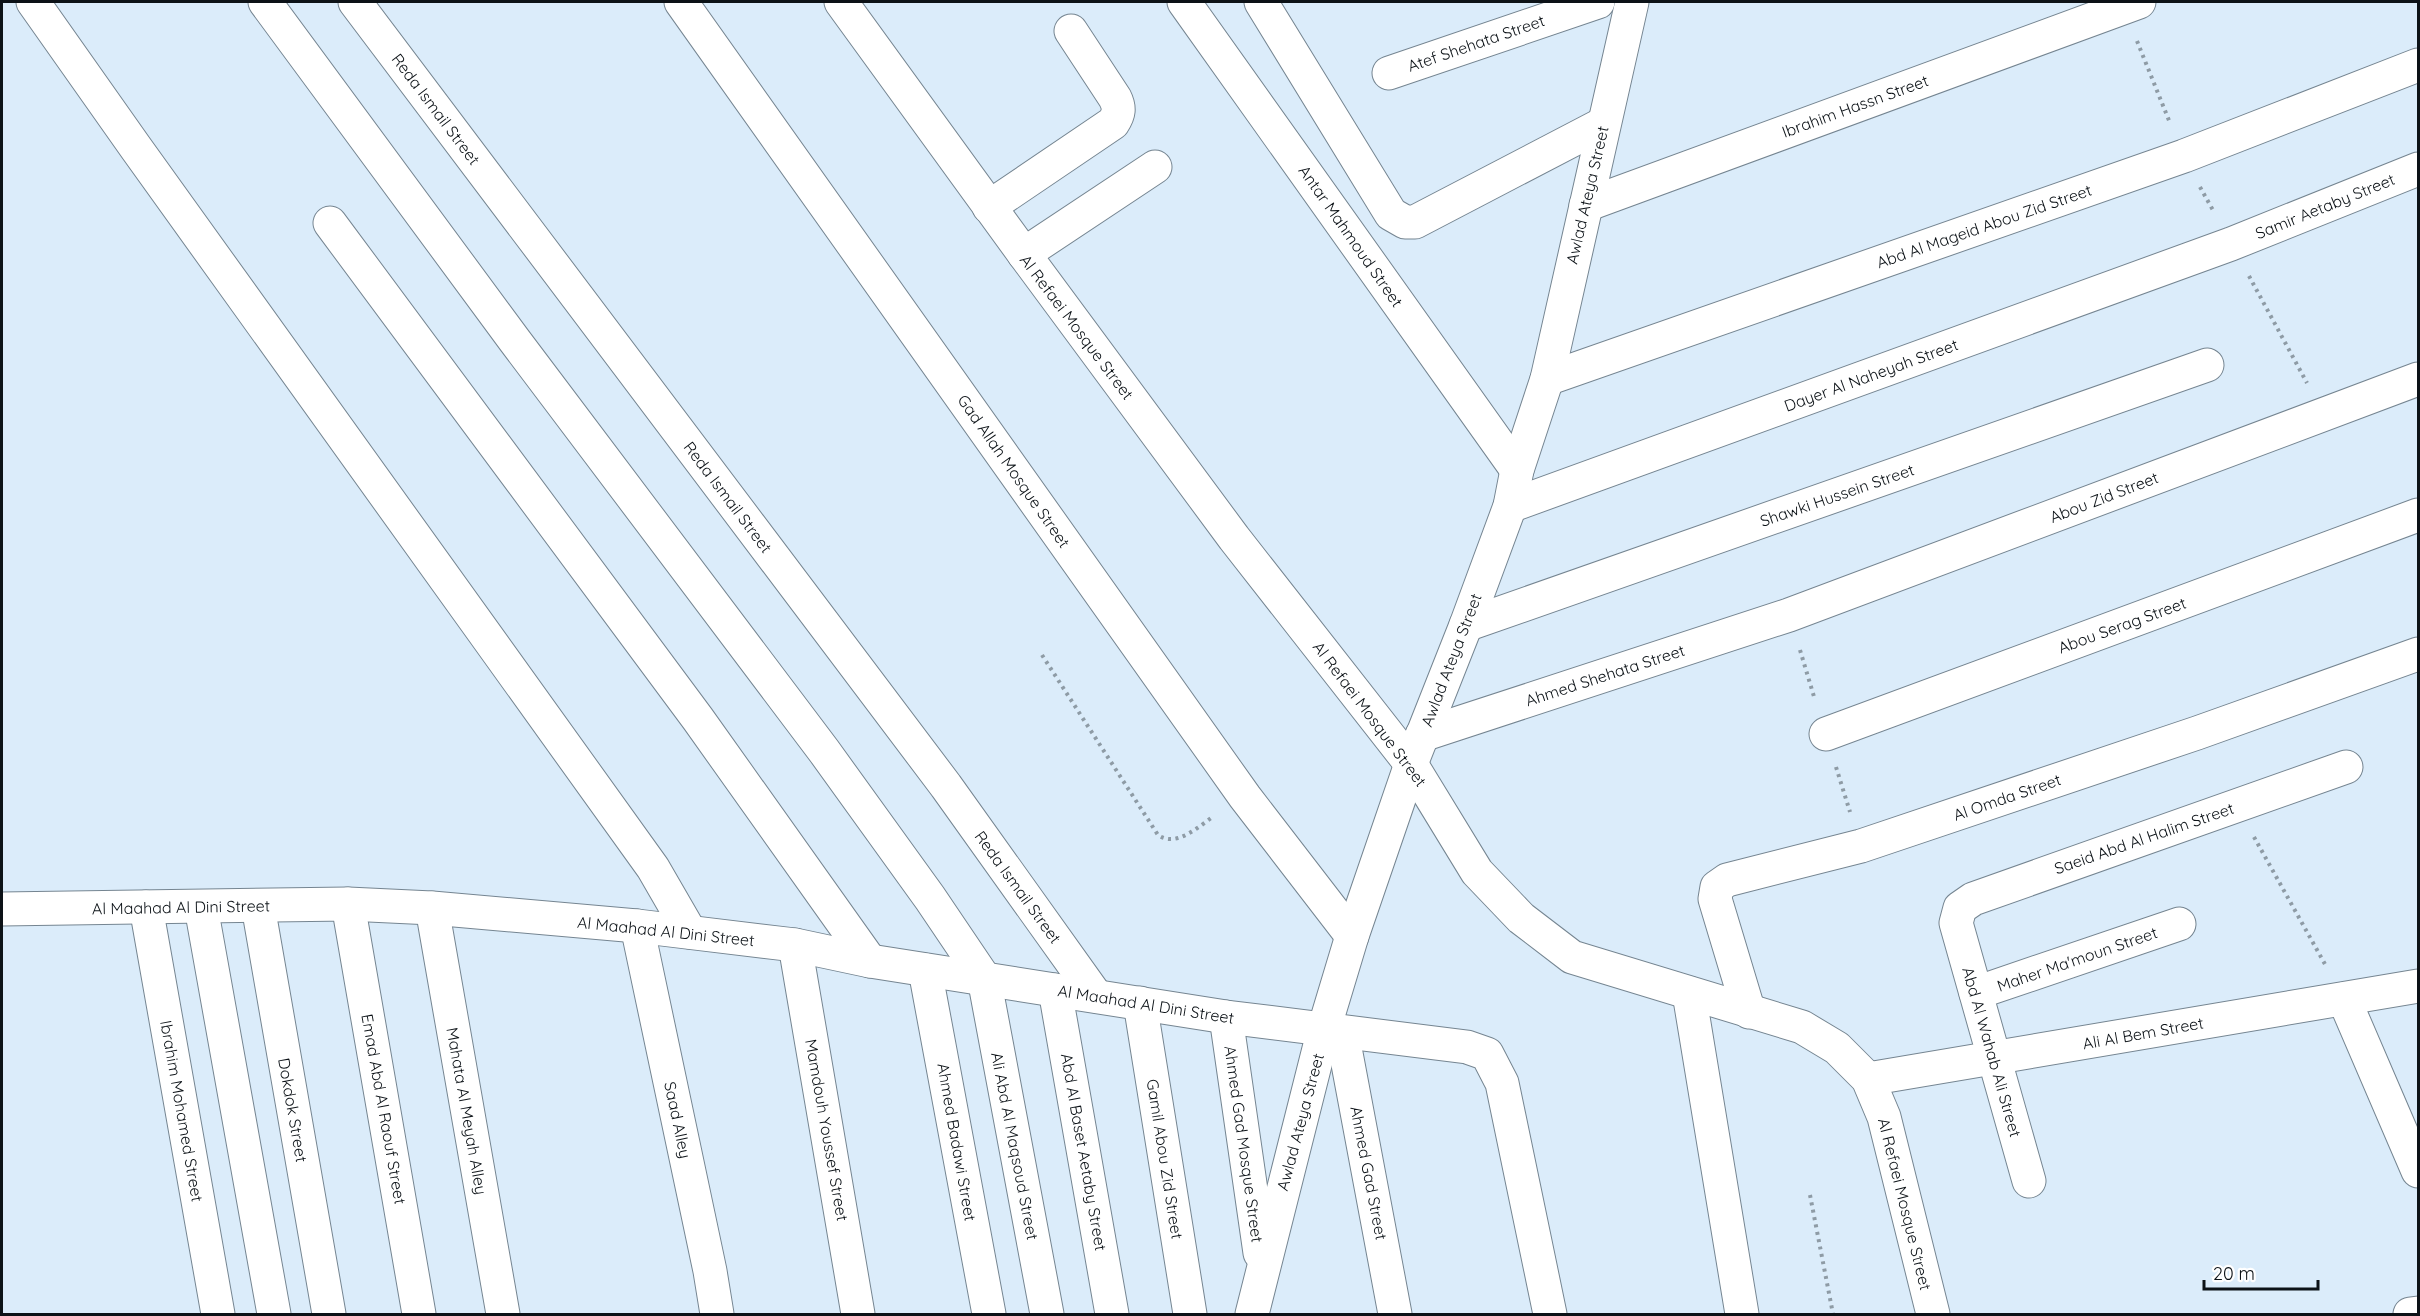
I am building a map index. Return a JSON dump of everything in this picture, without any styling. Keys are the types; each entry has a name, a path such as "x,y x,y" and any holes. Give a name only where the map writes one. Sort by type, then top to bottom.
{"street":[{"path":"33,2 135,148 653,868 690,932"},
{"path":"266,2 515,341 824,751 930,898 984,978"},
{"name":"Reda Ismail Street","path":"355,2 946,786 1096,996"},
{"name":"Gad Allah Mosque Street","path":"681,2 1245,796 1352,936"},
{"name":"Al Refaei Mosque Street","path":"841,2 989,207 1234,538 1417,749 1477,872 1521,918 1572,957 1802,1027 1837,1048 1868,1079 1884,1117 1933,1314"},
{"name":"Antar Mahmoud Street","path":"1184,2 1517,470"},
{"path":"1261,2 1391,213 1397,219 1405,222 1415,222 1603,124"},
{"name":"Atef Shehata Street","path":"1389,73 1598,2"},
{"name":"Awlad Ateya Street","path":"1252,1314 1262,1270 1333,1031 1352,936 1417,749 1510,506 1517,470 1547,379 1632,2"},
{"name":"Ibrahim Hassn Street","path":"1586,205 2131,4"},
{"path":"989,207 1113,123 1118,115 1119,106 1115,98 1071,32"},
{"name":"Abd Al Mageid Abou Zid Street","path":"1547,379 2184,156 2418,64"},
{"path":"1024,254 1155,166"},
{"name":"Samir Aetaby Street","path":"2231,244 2418,169"},
{"path":"330,222 698,718 870,961"},
{"name":"Dayer Al Naheyah Street","path":"1510,506 2231,244"},
{"name":"Shawki Hussein Street","path":"1466,625 2207,365"},
{"name":"Abou Zid Street","path":"1789,615 2418,379"},
{"name":"Abou Serag Street","path":"1826,734 2418,515"},
{"name":"Ahmed Shehata Street","path":"1417,749 1789,615"},
{"name":"Al Omda Street","path":"1749,1012 1714,899 1717,887 1726,880 1861,846 2186,737 2418,654"},
{"name":"Saeid Abd Al Halim Street","path":"1956,923 1960,908 1973,899 2346,767"},
{"name":"Al Maahad Al Dini Street","path":"2,909 348,904 432,908 637,926 795,945 870,961 1226,1017 1467,1047 1487,1054 1502,1083 1550,1314"},
{"name":"Emad Abd Al Raouf Street","path":"348,904 419,1314"},
{"name":"Dokdok Street","path":"258,906 329,1314"},
{"name":"Ibrahim Mohamed Street","path":"146,907 218,1314"},
{"path":"201,907 274,1314"},
{"name":"Mahata Al Meyah Alley","path":"432,908 503,1314"},
{"name":"Abd Al Wahab Ali Street","path":"1956,923 2029,1181"},
{"name":"Maher Ma'moun Street","path":"1976,993 2179,924"},
{"name":"Saad Alley","path":"637,926 710,1271 717,1314"},
{"name":"Mamdouh Youssef Street","path":"795,945 858,1314"},
{"name":"Ahmed Badawi Street","path":"925,970 989,1314"},
{"name":"Ali Abd Al Maqsoud Street","path":"984,978 1047,1314"},
{"name":"Ali Al Bem Street","path":"1868,1079 2418,986"},
{"name":"Abd Al Baset Aetaby Street","path":"1055,990 1112,1314"},
{"path":"1689,993 1742,1314"},
{"path":"2344,999 2418,1171"},
{"name":"Gamil Abou Zid Street","path":"1140,1003 1190,1314"},
{"name":"Ahmed Gad Mosque Street","path":"1226,1017 1262,1270"},
{"name":"Ahmed Gad Street","path":"1333,1031 1395,1314"},
{"path":"2410,1314 2418,1313"}],"path":[{"path":"2131,4 2184,156 2324,415"},
{"path":"1042,655 1158,835 1165,840 1184,836 1245,796"},
{"path":"2237,806 2344,999"},
{"path":"1810,1195 1833,1314"}]}
